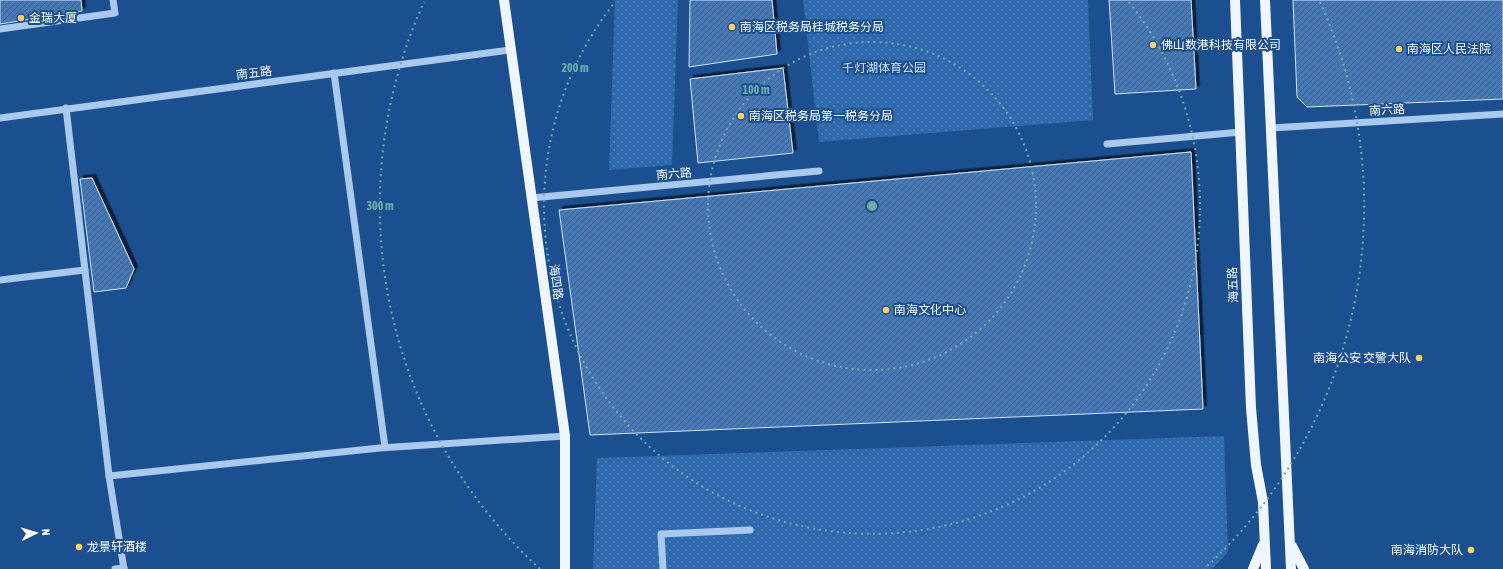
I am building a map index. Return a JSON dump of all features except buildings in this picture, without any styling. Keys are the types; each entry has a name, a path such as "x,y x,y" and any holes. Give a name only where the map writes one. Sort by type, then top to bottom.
{"main road":[{"name":"海四路","path":"504,0 565,436 565,569"},
{"name":"海五路","path":"1235,0 1251,408 1256,465 1263,502 1266,569"},
{"path":"1266,0 1291,569"},
{"path":"1253,569 1265,541"},
{"path":"1290,541 1304,569"}],"street":[{"path":"0,29 115,13 114,0"},
{"name":"南五路","path":"0,118 510,50"},
{"path":"334,73 385,447"},
{"path":"66,108 110,476 124,568 114,569"},
{"name":"南六路","path":"1271,128 1503,114"},
{"path":"1107,144 1241,132"},
{"name":"南六路","path":"531,198 819,171"},
{"path":"0,280 85,270"},
{"path":"110,476 385,447 565,436"},
{"path":"663,569 661,534 750,530"}],"green space":[{"path":"615,0 678,0 672,165 609,170"},
{"name":"千灯湖体育公园","path":"803,0 1088,0 1093,120 819,142"},
{"path":"1224,436 1228,552 1212,569 593,569 597,458"}],"place":[{"name":"金瑞大厦","path":"21,18"},
{"name":"南海区税务局桂城税务分局","path":"732,27"},
{"name":"佛山数港科技有限公司","path":"1153,45"},
{"name":"南海区人民法院","path":"1399,49"},
{"name":"南海区税务局第一税务分局","path":"741,116"},
{"name":"南海文化中心","path":"886,310"},
{"name":"南海公安 交警大队","path":"1419,358"},
{"name":"龙景轩酒楼","path":"79,547"},
{"name":"南海消防大队","path":"1471,550"}]}
